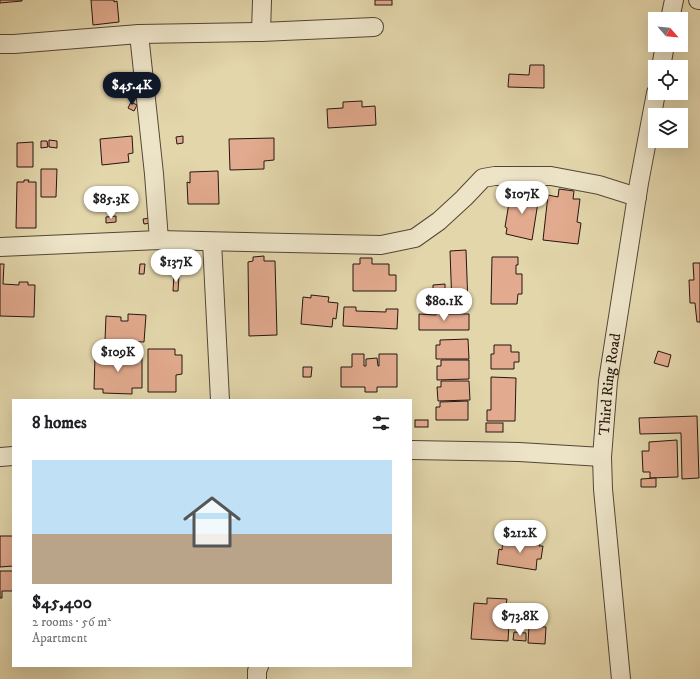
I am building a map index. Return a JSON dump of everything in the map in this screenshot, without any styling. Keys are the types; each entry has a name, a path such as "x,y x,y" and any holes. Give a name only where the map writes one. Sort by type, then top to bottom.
{"street":[{"path":"262,0 262,32"},
{"path":"671,12 674,0"},
{"path":"0,44 139,34 262,32 374,27"},
{"path":"139,34 154,174 159,240"},
{"name":"Third Ring Road","path":"621,679 603,489 602,457 608,381 637,197 655,100"},
{"path":"0,247 159,240 381,245 415,238 439,221 483,178 495,176 551,176 599,185 637,197"},
{"path":"212,242 220,399"},
{"path":"412,450 519,452 602,457"},
{"path":"0,457 12,456"},
{"path":"258,679 257,671 259,667"}],"building":[{"path":"0,0 22,0 22,1 0,3"},
{"path":"91,0 117,1 119,22 93,25"},
{"path":"375,0 392,0 392,5 375,5"},
{"path":"530,65 544,65 544,88 508,87 509,74 529,75"},
{"path":"111,75 120,79 118,83 121,85 119,90 107,84"},
{"path":"362,101 362,107 375,106 376,125 328,128 327,109 343,108 343,102"},
{"path":"131,102 137,105 134,111 128,108"},
{"path":"132,136 133,153 128,154 129,162 102,165 100,139"},
{"path":"183,136 183,143 177,144 176,137"},
{"path":"274,138 274,160 264,161 264,169 230,170 229,139"},
{"path":"49,140 57,141 57,148 49,147"},
{"path":"41,141 47,141 48,147 41,148"},
{"path":"33,142 33,167 17,167 17,143"},
{"path":"41,169 57,169 56,197 41,197"},
{"path":"218,171 219,204 188,204 187,182 190,183 190,172"},
{"path":"24,180 29,180 28,182 36,182 36,228 16,228 17,182 24,182"},
{"path":"559,189 574,191 573,199 580,199 577,222 581,223 578,244 543,240 548,195 558,197"},
{"path":"513,190 539,196 532,240 506,234 507,228 505,227 510,197 512,197"},
{"path":"116,216 116,222 106,223 106,217"},
{"path":"151,218 151,223 144,224 143,219"},
{"path":"466,250 468,305 452,306 450,251"},
{"path":"264,256 264,261 275,261 277,335 249,336 248,262 253,261 253,257"},
{"path":"492,257 518,257 516,274 522,274 522,294 518,294 517,304 491,304"},
{"path":"360,258 372,258 372,264 389,264 389,275 396,275 396,291 353,291 353,264 360,264"},
{"path":"693,263 700,263 700,322 697,322 695,303 690,303 689,280 694,280"},
{"path":"0,264 4,264 3,284 19,285 19,282 28,282 28,285 35,285 34,317 0,316"},
{"path":"140,264 145,264 144,274 139,274"},
{"path":"174,274 179,275 178,291 173,291"},
{"path":"445,284 445,297 433,297 433,285"},
{"path":"311,295 329,297 328,302 338,303 336,319 333,318 332,327 301,324 303,297 311,298"},
{"path":"344,307 356,307 356,311 386,312 386,309 398,309 397,329 343,326"},
{"path":"437,310 447,310 447,314 469,314 469,330 419,330 419,314 436,315"},
{"path":"128,314 146,315 144,342 105,340 106,316 121,317 121,321 128,321"},
{"path":"468,339 469,359 436,359 436,345 440,345 440,340"},
{"path":"494,345 511,345 511,352 519,352 519,362 514,362 514,369 491,369 491,354 494,354"},
{"path":"148,349 175,349 175,355 182,355 182,374 176,375 176,392 148,392"},
{"path":"658,351 671,355 668,367 654,363"},
{"path":"105,352 133,352 133,357 142,357 142,388 132,388 132,394 103,393 103,389 94,389 95,356 105,356"},
{"path":"352,354 364,354 364,366 366,366 366,359 377,358 379,366 379,354 397,354 397,387 377,387 377,392 365,392 365,387 341,387 341,367 352,367"},
{"path":"441,360 469,360 469,379 437,380 437,366 441,366"},
{"path":"303,367 312,367 311,377 303,377"},
{"path":"491,377 516,378 515,421 487,421 487,410 491,410"},
{"path":"441,381 469,381 470,400 438,401 437,387 441,387"},
{"path":"468,401 468,420 436,420 436,407 440,407 440,402"},
{"path":"697,416 699,478 682,479 681,433 640,434 639,418"},
{"path":"415,420 428,420 428,427 415,427"},
{"path":"486,423 503,423 503,432 486,432"},
{"path":"677,440 678,477 650,478 650,472 643,472 642,451 649,451 649,442"},
{"path":"656,478 656,487 641,487 641,479"},
{"path":"0,536 12,536 12,566 0,567"},
{"path":"503,538 540,544 539,546 543,546 541,559 537,559 536,570 497,564 499,549 502,550"},
{"path":"0,571 12,571 12,591 2,591 2,598 0,598"},
{"path":"487,598 507,599 506,605 510,605 508,641 471,639 474,603 487,604"},
{"path":"529,626 546,627 545,644 528,643"},
{"path":"514,632 526,633 526,641 513,640"}]}
